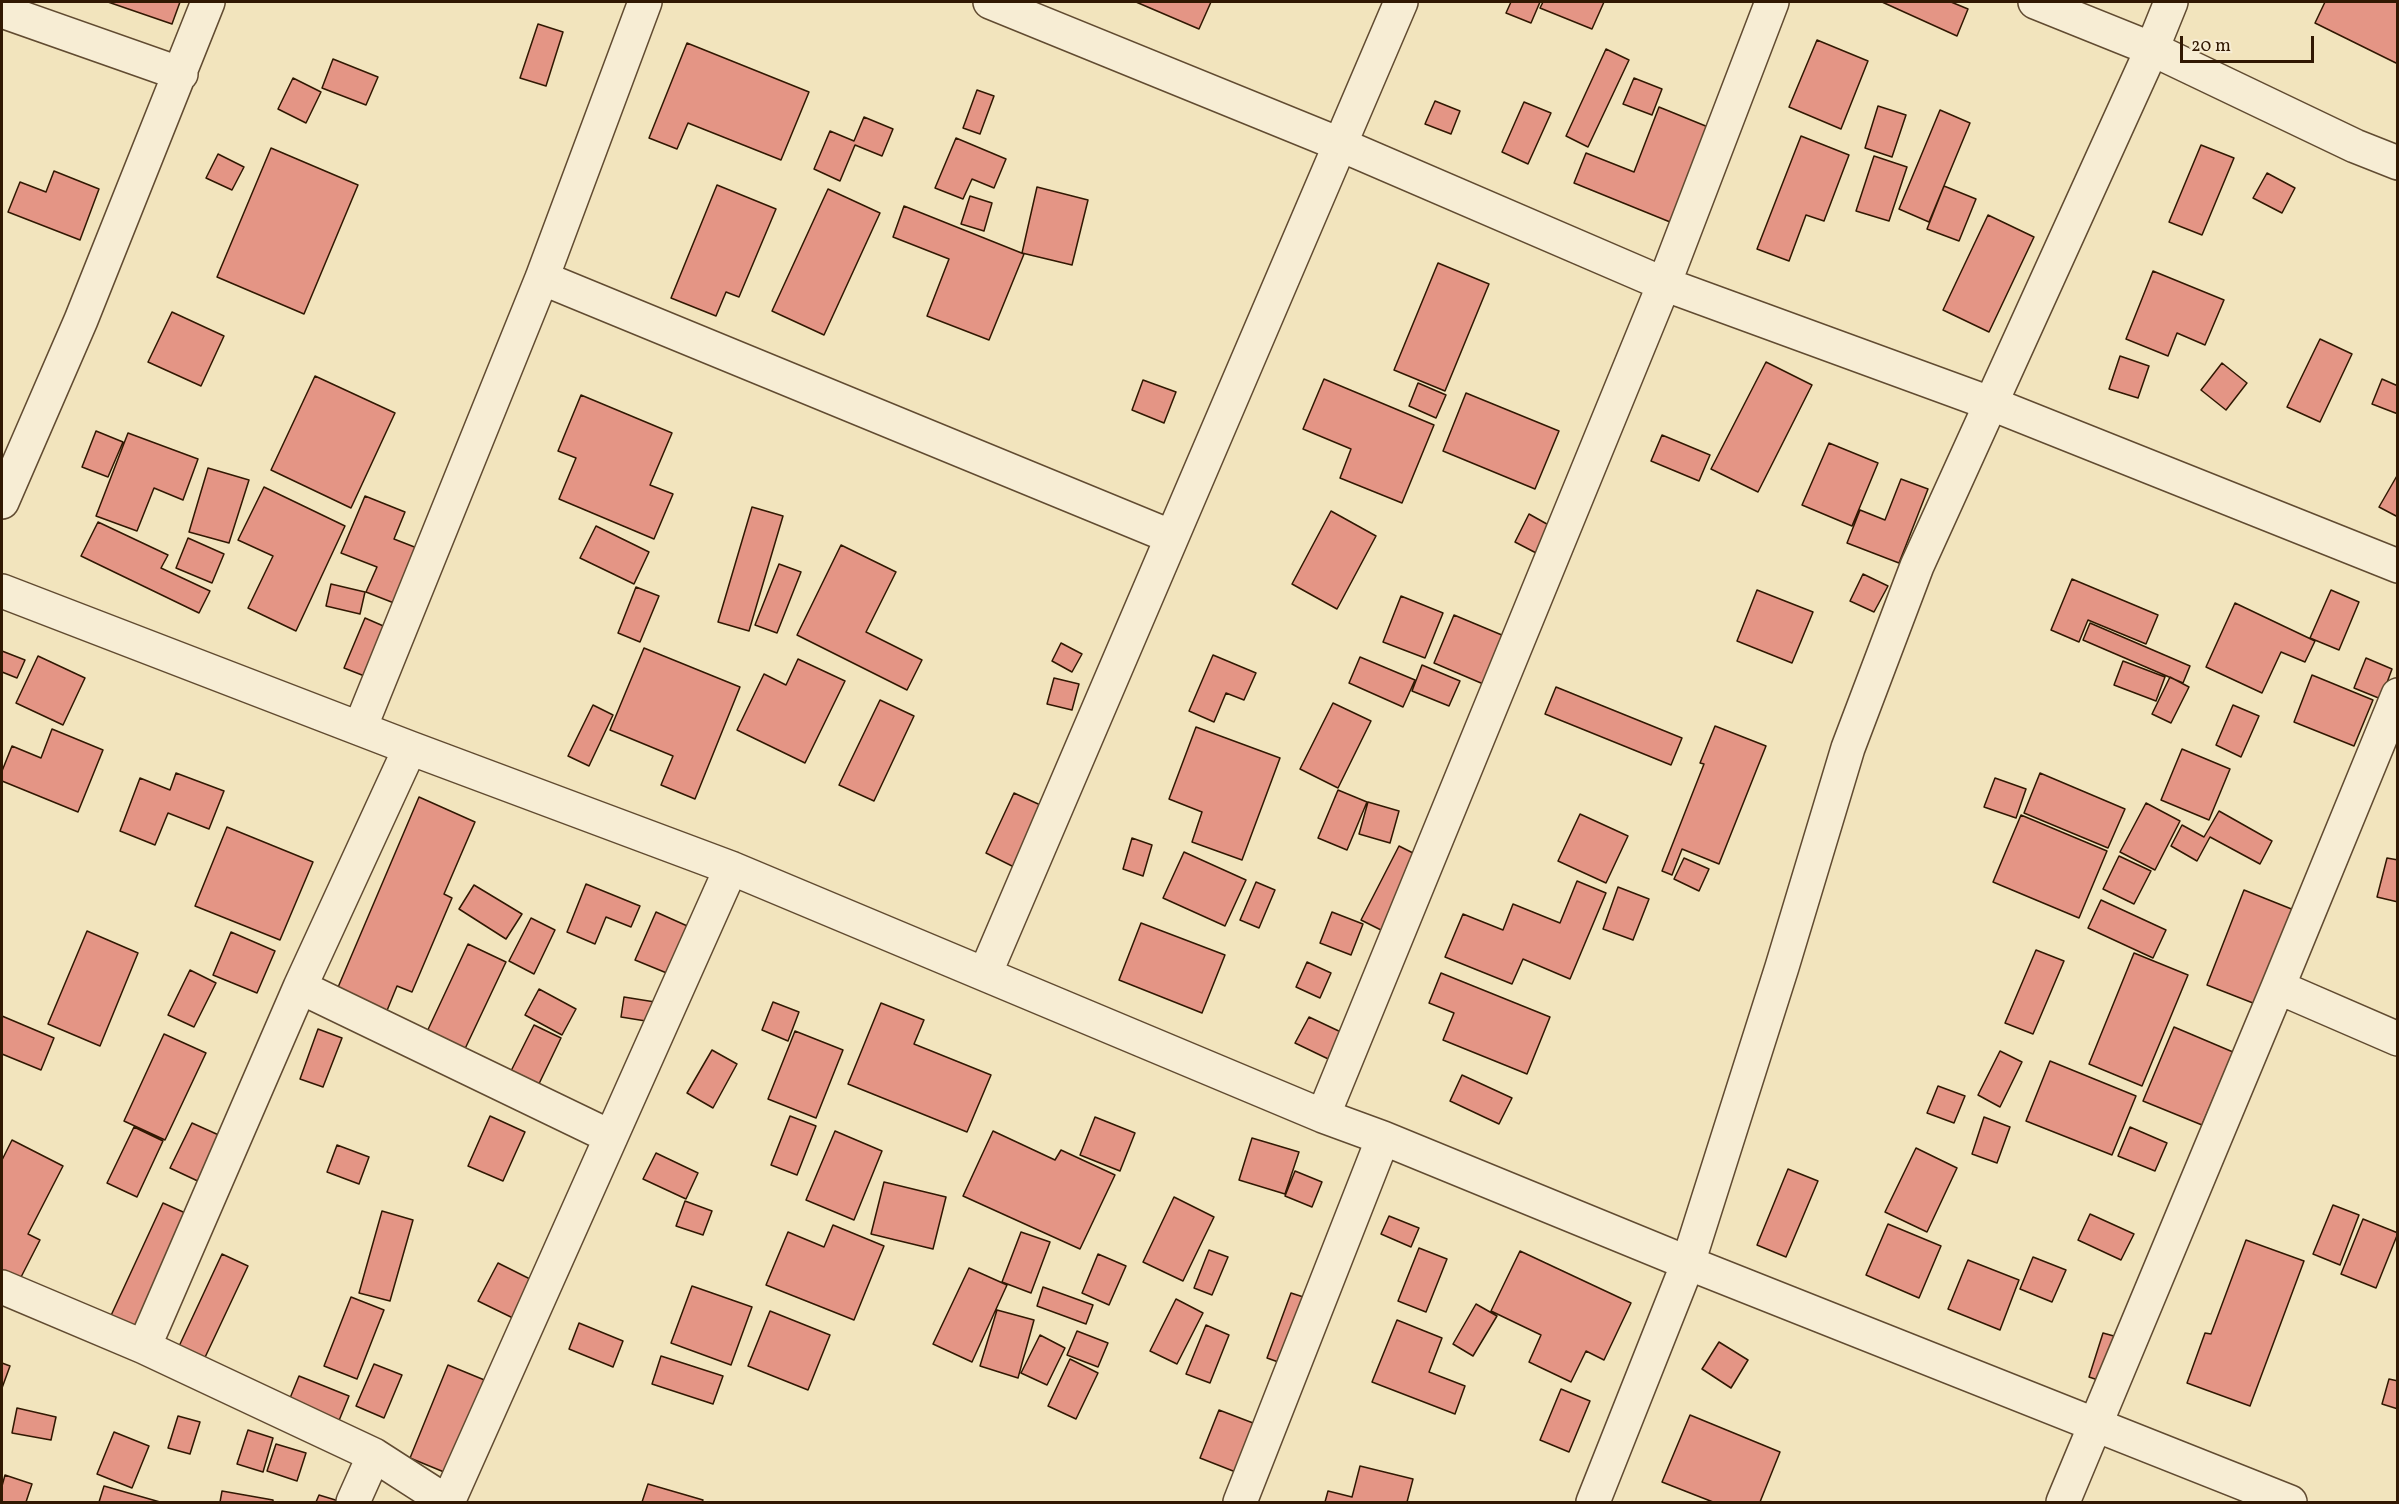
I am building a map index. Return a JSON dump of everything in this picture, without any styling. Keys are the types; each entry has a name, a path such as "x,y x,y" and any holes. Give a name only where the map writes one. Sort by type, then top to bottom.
{"street":[{"path":"2,502 81,320 208,2"},
{"path":"360,728 542,278 645,2"},
{"path":"990,2 1023,8 1664,284 1992,404 2397,566"},
{"path":"985,974 1401,2"},
{"path":"1323,1116 1664,284 1772,2"},
{"path":"2035,2 2152,48 2355,146 2397,163"},
{"path":"1593,1503 1688,1263 1782,967 1848,748 1917,566 1992,404 2171,2"},
{"path":"2,11 181,74"},
{"path":"542,278 1172,537"},
{"path":"2,591 410,748 731,868 1323,1116 1383,1138 1688,1263 2290,1503"},
{"path":"2063,1503 2397,695"},
{"path":"144,1347 300,987 410,748"},
{"path":"2,1287 144,1347 374,1455 447,1503 731,868"},
{"path":"300,987 611,1137"},
{"path":"2278,987 2397,1039"},
{"path":"1240,1503 1383,1138"},
{"path":"353,1503 374,1455"}],"building":[{"path":"108,2 180,2 172,24"},
{"path":"1136,2 1211,2 1199,29"},
{"path":"1511,2 1540,2 1531,23 1506,13"},
{"path":"1543,2 1604,2 1592,29 1540,8"},
{"path":"1882,2 1951,2 1968,9 1957,36"},
{"path":"2325,2 2398,2 2398,64 2315,23"},
{"path":"538,24 563,32 546,86 520,78"},
{"path":"1817,40 1868,61 1841,129 1789,107"},
{"path":"687,43 809,92 781,160 688,123 677,149 649,138"},
{"path":"1606,49 1629,60 1588,147 1566,136"},
{"path":"333,59 378,77 366,105 322,88"},
{"path":"293,78 321,92 306,123 278,109"},
{"path":"1634,78 1662,89 1652,115 1623,104"},
{"path":"977,90 994,96 980,134 963,128"},
{"path":"1435,101 1460,111 1451,134 1425,124"},
{"path":"1524,102 1551,113 1528,164 1502,152"},
{"path":"1878,106 1906,115 1892,157 1865,148"},
{"path":"1659,107 1713,129 1675,224 1574,183 1586,153 1634,172"},
{"path":"1940,110 1970,123 1929,222 1899,209"},
{"path":"864,117 893,129 882,156 855,145 840,181 814,169 830,131 854,141"},
{"path":"1801,136 1849,155 1824,221 1806,215 1789,261 1757,249"},
{"path":"956,138 1006,159 994,188 972,179 963,199 935,188"},
{"path":"2201,145 2234,158 2202,235 2169,222"},
{"path":"271,148 358,185 304,314 217,277"},
{"path":"218,154 244,167 232,190 206,178"},
{"path":"1874,156 1907,167 1889,221 1856,211"},
{"path":"54,171 99,189 80,240 8,212 20,182 46,192"},
{"path":"2267,173 2295,188 2282,213 2253,198"},
{"path":"717,185 776,209 739,297 726,292 716,316 671,298"},
{"path":"1944,186 1976,199 1959,241 1927,229"},
{"path":"1037,187 1088,200 1072,265 1022,253"},
{"path":"828,189 880,213 824,335 772,311"},
{"path":"970,196 992,203 984,231 961,224"},
{"path":"904,206 1024,254 989,340 927,316 949,259 893,237"},
{"path":"1988,215 2034,237 1989,332 1943,310"},
{"path":"1438,263 1489,284 1445,391 1394,370"},
{"path":"2153,271 2224,300 2205,345 2177,333 2168,356 2126,339"},
{"path":"172,312 224,336 201,386 148,362"},
{"path":"2320,339 2352,354 2320,422 2287,407"},
{"path":"2120,356 2149,366 2138,398 2109,389"},
{"path":"1766,362 1812,385 1758,492 1711,469"},
{"path":"2222,363 2247,383 2226,410 2201,390"},
{"path":"315,376 395,413 351,508 271,470"},
{"path":"1324,379 1434,425 1402,503 1340,478 1351,449 1303,429"},
{"path":"2382,379 2398,386 2398,414 2372,404"},
{"path":"1143,380 1176,392 1164,423 1132,410"},
{"path":"1418,383 1446,395 1436,418 1409,406"},
{"path":"1466,393 1559,431 1535,489 1443,451"},
{"path":"581,395 672,433 650,485 673,494 654,539 559,499 576,458 558,451"},
{"path":"96,431 123,442 108,477 82,467"},
{"path":"128,433 198,459 183,500 154,488 137,531 96,516"},
{"path":"1662,435 1710,455 1699,481 1651,461"},
{"path":"1829,443 1878,463 1852,526 1802,505"},
{"path":"208,468 249,480 229,543 189,532"},
{"path":"2398,474 2398,517 2379,507"},
{"path":"1901,479 1928,489 1899,563 1847,543 1860,510 1885,520"},
{"path":"264,487 345,526 296,631 248,608 273,556 238,540"},
{"path":"365,496 405,512 394,539 417,548 394,603 366,592 377,567 341,553"},
{"path":"752,507 783,516 749,631 718,622"},
{"path":"1331,511 1376,536 1337,609 1292,584"},
{"path":"1529,514 1554,528 1540,555 1515,542"},
{"path":"98,522 168,555 161,568 210,591 199,613 81,556"},
{"path":"596,526 649,552 634,584 580,558"},
{"path":"188,538 224,554 212,583 176,568"},
{"path":"841,545 896,572 866,632 922,660 907,690 797,635"},
{"path":"779,564 801,572 777,633 755,625"},
{"path":"1863,574 1888,586 1874,612 1850,601"},
{"path":"2072,579 2158,615 2146,644 2088,620 2079,642 2051,630"},
{"path":"331,584 365,592 360,614 326,606"},
{"path":"636,587 659,596 640,642 618,633"},
{"path":"1757,590 1813,612 1792,663 1737,641"},
{"path":"2331,590 2359,602 2339,650 2310,638"},
{"path":"1401,596 1443,613 1425,658 1383,642"},
{"path":"2235,603 2315,641 2305,662 2281,652 2262,693 2206,667"},
{"path":"1454,615 1509,638 1488,686 1434,663"},
{"path":"365,618 388,628 367,677 344,668"},
{"path":"2090,623 2190,666 2183,683 2083,640"},
{"path":"1061,643 1082,654 1072,672 1052,661"},
{"path":"644,648 740,687 695,799 661,785 673,756 610,730"},
{"path":"2,651 25,660 17,678 2,672"},
{"path":"1213,655 1256,673 1244,700 1226,693 1214,722 1189,711"},
{"path":"38,656 85,678 63,725 16,703"},
{"path":"1360,657 1415,680 1403,707 1349,683"},
{"path":"2366,658 2392,669 2381,699 2354,688"},
{"path":"798,659 845,681 805,763 737,730 764,674 786,685"},
{"path":"2123,661 2165,677 2156,701 2114,685"},
{"path":"1422,665 1460,681 1449,706 1412,691"},
{"path":"2312,675 2373,700 2354,746 2294,722"},
{"path":"2170,677 2189,687 2171,723 2152,714"},
{"path":"1054,678 1079,684 1072,710 1047,704"},
{"path":"1556,687 1682,738 1671,765 1545,714"},
{"path":"880,700 914,716 874,801 839,785"},
{"path":"1333,703 1371,721 1338,788 1300,769"},
{"path":"593,705 613,715 589,766 568,756"},
{"path":"2233,705 2259,716 2241,757 2216,745"},
{"path":"1715,726 1766,746 1719,864 1682,849 1672,875 1662,871 1704,764 1700,763"},
{"path":"1196,727 1280,758 1242,860 1192,842 1202,812 1169,799"},
{"path":"52,729 103,750 78,812 2,781 2,771 12,746 41,758"},
{"path":"2182,749 2230,769 2209,820 2161,800"},
{"path":"176,773 224,791 209,829 168,813 155,845 120,831 140,778 170,790"},
{"path":"2040,773 2125,809 2108,848 2024,813"},
{"path":"1995,778 2026,789 2016,818 1984,807"},
{"path":"1338,790 1367,802 1347,850 1318,838"},
{"path":"1014,793 1047,808 1018,869 986,853"},
{"path":"419,797 475,822 444,894 452,898 412,992 397,986 386,1013 336,992"},
{"path":"1368,802 1399,811 1390,843 1359,834"},
{"path":"2146,803 2180,821 2155,870 2120,852"},
{"path":"2219,811 2272,841 2260,864 2210,837 2197,861 2171,846 2182,825 2204,837"},
{"path":"1580,814 1628,836 1606,883 1558,861"},
{"path":"2021,815 2107,851 2079,918 1993,882"},
{"path":"227,827 313,862 280,940 195,906"},
{"path":"1132,838 1152,845 1143,876 1123,869"},
{"path":"1399,846 1423,858 1385,932 1361,920"},
{"path":"1184,852 1246,880 1225,926 1163,898"},
{"path":"2119,856 2151,871 2134,904 2103,889"},
{"path":"1684,858 1709,869 1699,891 1674,879"},
{"path":"2387,858 2398,860 2398,902 2377,897"},
{"path":"1577,881 1606,893 1570,979 1523,959 1512,984 1445,957 1463,914 1503,930 1513,904 1560,923"},
{"path":"1256,882 1275,890 1259,928 1240,920"},
{"path":"586,884 640,906 631,927 606,917 595,944 567,932"},
{"path":"474,885 522,914 506,939 459,909"},
{"path":"1618,887 1649,899 1633,940 1603,929"},
{"path":"2244,890 2294,910 2258,1005 2207,985"},
{"path":"2101,900 2166,930 2153,958 2088,928"},
{"path":"656,912 694,929 674,976 635,960"},
{"path":"1332,912 1363,924 1351,955 1320,943"},
{"path":"531,918 555,930 534,974 509,961"},
{"path":"1141,923 1225,955 1202,1013 1119,980"},
{"path":"87,931 138,953 100,1046 48,1024"},
{"path":"231,932 275,951 257,993 213,975"},
{"path":"468,944 506,962 463,1053 425,1036"},
{"path":"2036,950 2064,961 2033,1034 2005,1023"},
{"path":"2134,953 2188,975 2142,1086 2089,1064"},
{"path":"1307,962 1331,973 1320,998 1296,987"},
{"path":"190,970 216,983 194,1027 168,1015"},
{"path":"1441,973 1550,1017 1527,1074 1443,1040 1454,1013 1429,1003"},
{"path":"539,989 576,1009 562,1035 525,1015"},
{"path":"624,997 655,1002 652,1022 621,1017"},
{"path":"773,1002 799,1012 788,1041 762,1030"},
{"path":"881,1003 924,1020 914,1044 991,1075 967,1132 848,1084"},
{"path":"2,1016 54,1038 41,1070 2,1054"},
{"path":"1309,1017 1360,1041 1347,1068 1295,1043"},
{"path":"534,1025 561,1038 536,1090 508,1077"},
{"path":"2174,1027 2233,1052 2202,1125 2143,1101"},
{"path":"318,1029 342,1038 323,1087 300,1079"},
{"path":"795,1031 843,1050 816,1118 768,1099"},
{"path":"164,1034 206,1053 165,1140 124,1121"},
{"path":"712,1050 737,1064 713,1108 687,1093"},
{"path":"2000,1051 2022,1062 2000,1107 1978,1095"},
{"path":"2050,1061 2136,1096 2112,1155 2026,1121"},
{"path":"1462,1075 1512,1098 1499,1124 1450,1101"},
{"path":"1938,1086 1965,1096 1954,1123 1927,1113"},
{"path":"490,1116 525,1132 503,1181 468,1166"},
{"path":"790,1116 816,1126 797,1175 771,1165"},
{"path":"1095,1117 1135,1133 1120,1171 1080,1155"},
{"path":"1984,1117 2010,1127 1997,1163 1972,1154"},
{"path":"192,1123 241,1145 219,1191 170,1168"},
{"path":"134,1127 163,1141 137,1197 107,1183"},
{"path":"2130,1127 2167,1143 2155,1171 2118,1156"},
{"path":"835,1131 882,1151 854,1220 806,1200"},
{"path":"993,1131 1055,1160 1061,1150 1115,1175 1080,1249 963,1196"},
{"path":"1252,1138 1299,1152 1285,1194 1239,1180"},
{"path":"12,1140 63,1166 28,1234 40,1240 18,1283 2,1275 2,1160"},
{"path":"337,1145 369,1157 359,1184 327,1172"},
{"path":"1916,1148 1957,1168 1927,1232 1885,1212"},
{"path":"656,1153 698,1173 686,1199 643,1179"},
{"path":"1788,1169 1818,1181 1786,1257 1757,1245"},
{"path":"1295,1171 1322,1182 1312,1207 1285,1196"},
{"path":"884,1182 946,1197 933,1249 871,1234"},
{"path":"1174,1197 1214,1217 1183,1281 1143,1262"},
{"path":"685,1201 712,1211 703,1235 676,1226"},
{"path":"163,1203 210,1224 155,1343 108,1322"},
{"path":"2333,1205 2359,1215 2340,1265 2313,1254"},
{"path":"382,1211 413,1220 390,1301 359,1293"},
{"path":"2090,1214 2134,1234 2121,1260 2078,1240"},
{"path":"1389,1216 1419,1228 1411,1247 1381,1234"},
{"path":"2363,1219 2398,1233 2376,1288 2341,1274"},
{"path":"1888,1224 1941,1246 1919,1298 1866,1275"},
{"path":"833,1225 884,1246 854,1320 766,1285 788,1232 824,1247"},
{"path":"1021,1232 1050,1242 1031,1293 1002,1282"},
{"path":"2246,1240 2304,1261 2250,1406 2187,1383 2205,1333 2211,1334"},
{"path":"1419,1248 1447,1259 1426,1312 1398,1301"},
{"path":"1209,1250 1228,1257 1212,1295 1194,1288"},
{"path":"1520,1251 1631,1303 1604,1360 1586,1351 1571,1382 1529,1362 1541,1335 1491,1311"},
{"path":"222,1254 248,1266 200,1368 174,1357"},
{"path":"1098,1254 1126,1266 1109,1305 1082,1293"},
{"path":"2033,1257 2066,1270 2052,1302 2020,1289"},
{"path":"1968,1260 2019,1280 2000,1330 1948,1309"},
{"path":"498,1263 536,1282 517,1320 478,1301"},
{"path":"969,1268 1007,1285 972,1362 933,1344"},
{"path":"692,1286 752,1307 731,1365 671,1343"},
{"path":"1043,1287 1093,1305 1086,1324 1037,1306"},
{"path":"1291,1293 1322,1303 1298,1369 1267,1358"},
{"path":"351,1297 384,1310 357,1379 324,1366"},
{"path":"1176,1299 1203,1313 1177,1364 1150,1351"},
{"path":"1476,1304 1497,1316 1473,1356 1453,1344"},
{"path":"997,1310 1034,1320 1018,1378 980,1366"},
{"path":"770,1311 830,1335 808,1390 748,1366"},
{"path":"1397,1320 1442,1338 1429,1372 1465,1386 1455,1414 1372,1382"},
{"path":"579,1323 623,1341 613,1367 569,1349"},
{"path":"1206,1325 1229,1335 1210,1383 1186,1374"},
{"path":"1077,1331 1108,1343 1098,1367 1067,1355"},
{"path":"2103,1333 2121,1338 2107,1383 2089,1377"},
{"path":"1040,1335 1065,1348 1047,1385 1021,1373"},
{"path":"1719,1342 1748,1360 1731,1388 1702,1369"},
{"path":"661,1356 723,1376 713,1404 652,1384"},
{"path":"1070,1359 1098,1373 1076,1419 1048,1406"},
{"path":"2,1363 10,1366 2,1388"},
{"path":"374,1364 402,1375 384,1418 356,1406"},
{"path":"448,1365 499,1386 461,1479 410,1458"},
{"path":"299,1376 349,1396 338,1423 288,1403"},
{"path":"2389,1379 2398,1381 2398,1409 2382,1404"},
{"path":"1561,1389 1590,1401 1569,1452 1540,1440"},
{"path":"17,1408 56,1417 51,1440 12,1433"},
{"path":"1219,1410 1274,1431 1256,1480 1200,1458"},
{"path":"1690,1415 1780,1452 1760,1502 1713,1502 1662,1482"},
{"path":"178,1416 200,1422 190,1454 168,1448"},
{"path":"248,1430 273,1438 263,1472 237,1464"},
{"path":"114,1432 149,1446 132,1488 97,1474"},
{"path":"276,1444 306,1453 297,1481 267,1471"},
{"path":"1360,1466 1413,1479 1407,1502 1325,1502 1328,1491 1352,1497"},
{"path":"5,1475 32,1484 26,1502 2,1502"},
{"path":"648,1484 703,1500 702,1502 642,1502"},
{"path":"104,1486 160,1502 99,1502"},
{"path":"222,1491 273,1500 273,1502 220,1502"},
{"path":"319,1495 342,1502 316,1502"}]}
